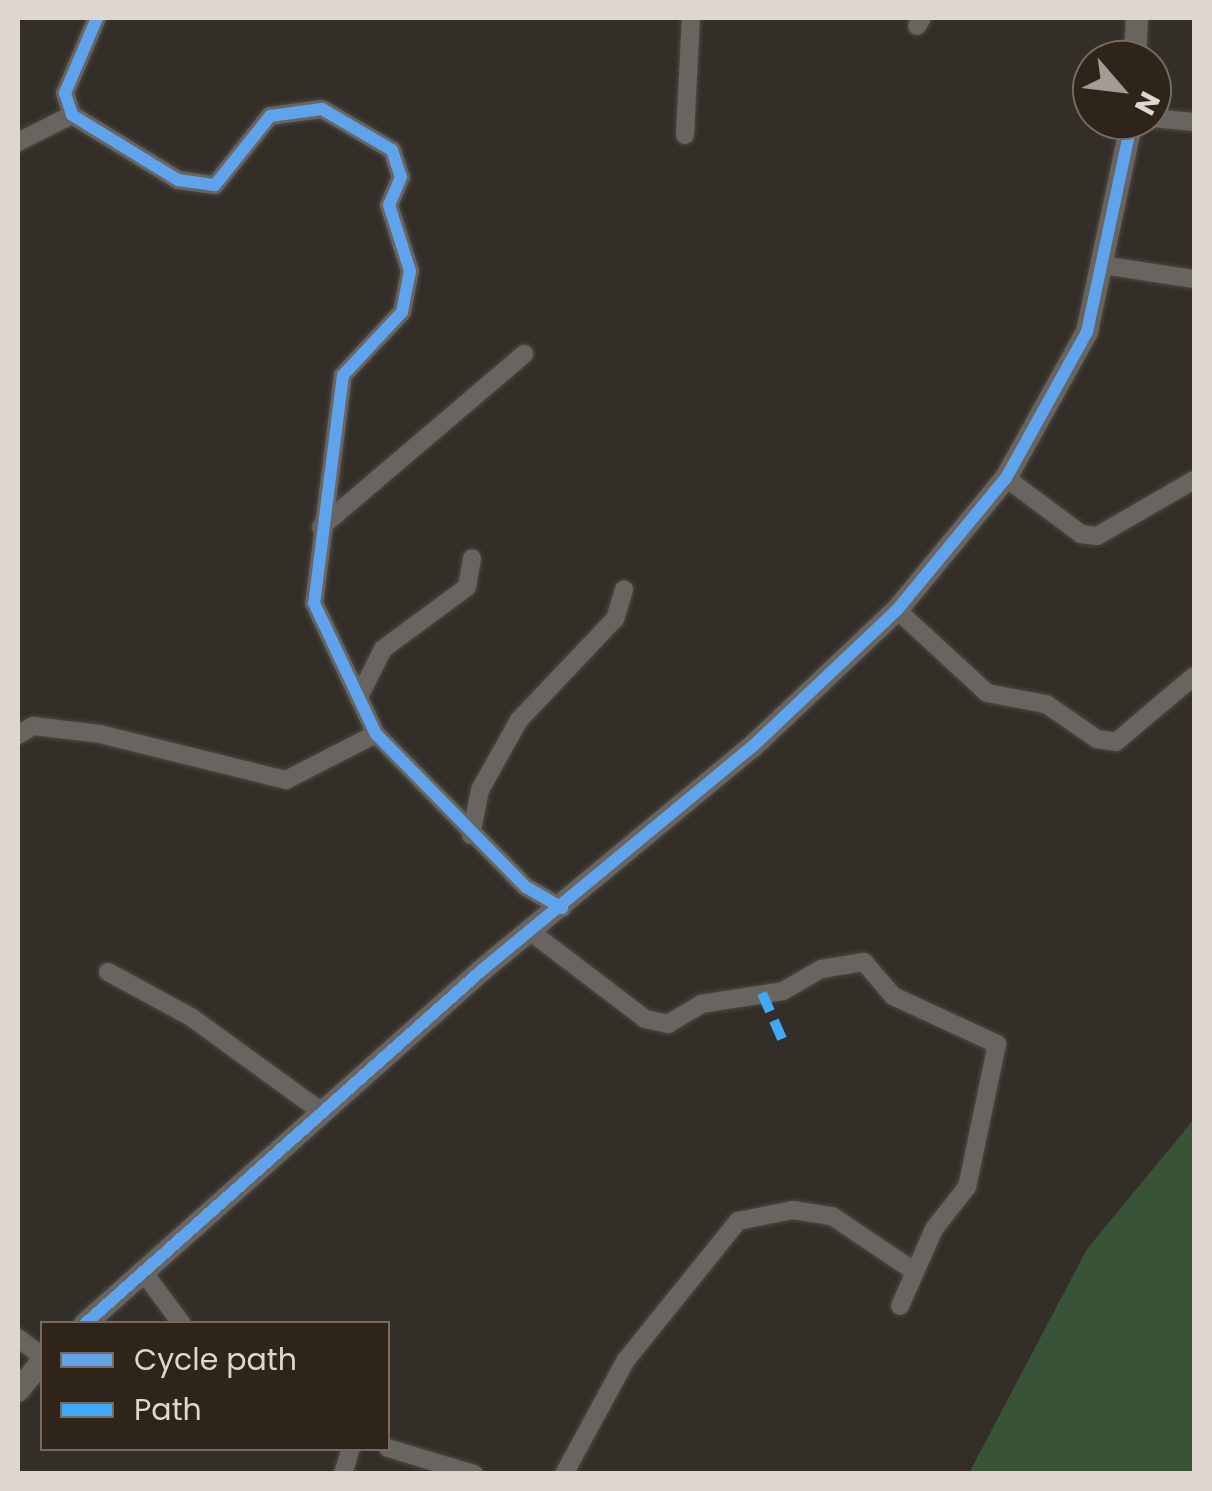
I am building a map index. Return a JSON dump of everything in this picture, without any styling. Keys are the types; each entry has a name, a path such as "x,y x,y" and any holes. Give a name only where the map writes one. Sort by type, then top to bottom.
{"street":[{"path":"685,135 690,18"},
{"path":"98,21 64,93 72,114 178,180 215,185 270,116 322,109 392,150 401,177 389,204 410,272 402,312 343,375 314,603 376,734 471,835 562,908"},
{"path":"18,142 72,114"},
{"path":"89,1321 898,610 1006,478 1087,332 1108,266 1129,140"},
{"path":"1108,266 1194,280"},
{"path":"321,527 524,354"},
{"path":"1006,478 1081,534 1097,536 1194,480"},
{"path":"359,698 383,649 467,587 472,558"},
{"path":"471,835 480,790 519,720 615,619 624,589"},
{"path":"898,610 987,694 1046,704 1097,739 1129,734 1194,676"},
{"path":"18,735 33,726 100,734 286,780 376,734"},
{"path":"530,932 656,1022 864,962 893,996 996,1044 967,1187 911,1270 900,1306"},
{"path":"108,972 191,1017 323,1113"},
{"path":"564,1474 626,1360 738,1221 792,1210 832,1216 911,1270"},
{"path":"144,1273 180,1321"},
{"path":"18,1338 40,1357"},
{"path":"18,1391 40,1362"},
{"path":"390,1449 474,1474"}],"green space":[{"path":"1194,1119 1194,1473 969,1473 1087,1249"}],"marked path":[{"path":"762,993 783,1041"}],"cycle path":[{"path":"97,18 65,93 72,115 178,180 215,185 270,116 322,109 392,150 401,177 389,205 410,271 402,312 343,375 314,603 376,734 526,887 562,908"},
{"path":"88,1321 482,970 752,747 897,610 1006,478 1087,332 1128,140"}]}
